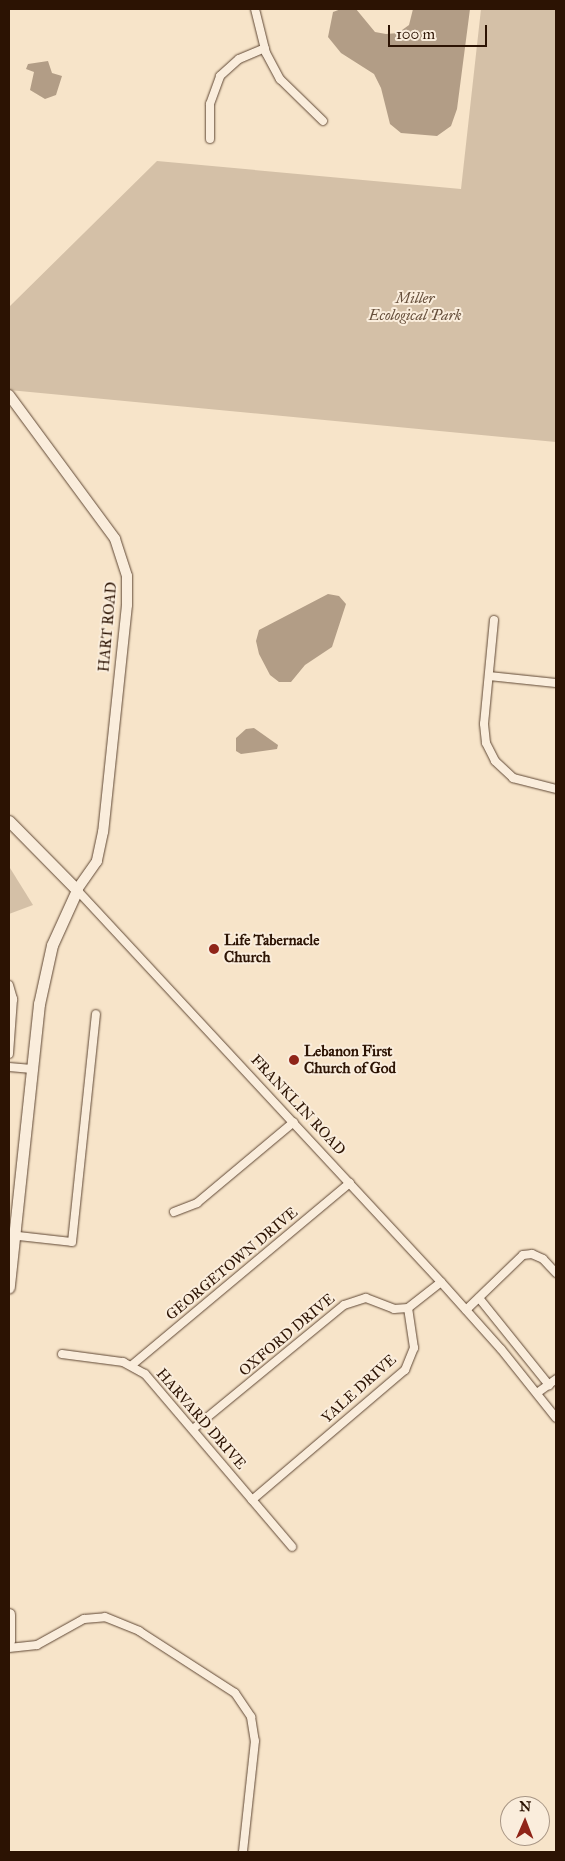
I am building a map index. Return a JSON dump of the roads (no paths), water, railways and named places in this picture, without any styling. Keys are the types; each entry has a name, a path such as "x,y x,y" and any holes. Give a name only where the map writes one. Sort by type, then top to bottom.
{"main road":[{"name":"FRANKLIN ROAD","path":"9,821 77,890"},
{"path":"9,1287 12,1235 45,968 77,890"},
{"path":"9,1614 9,1641"}],"street":[{"path":"255,9 265,48 286,87 323,121"},
{"path":"210,139 210,104 220,76 239,59 265,48"},
{"name":"HART ROAD","path":"9,395 115,539 127,576 127,605 103,832 97,860 77,890"},
{"path":"494,620 484,724 490,752 513,778 556,789"},
{"path":"489,676 556,683"},
{"name":"FRANKLIN ROAD","path":"77,890 441,1282 537,1393 556,1418"},
{"path":"9,985 13,999 9,1054"},
{"path":"12,1235 72,1242 96,1014"},
{"path":"9,1067 32,1070"},
{"path":"174,1212 197,1203 294,1122"},
{"name":"GEORGETOWN DRIVE","path":"132,1365 350,1183"},
{"path":"466,1310 523,1255 532,1254 543,1259 556,1273"},
{"path":"408,1308 441,1282"},
{"name":"OXFORD DRIVE","path":"194,1429 352,1300 366,1298 394,1309 408,1308"},
{"path":"479,1298 549,1384"},
{"name":"YALE DRIVE","path":"252,1500 405,1370 414,1348 408,1308"},
{"name":"HARVARD DRIVE","path":"62,1354 108,1358 132,1365 155,1384 292,1547"},
{"path":"537,1393 556,1380"},
{"path":"9,1648 37,1645 84,1619 105,1617 139,1631 235,1693 247,1708 254,1731 243,1852"}],"place":[{"name":"Life Tabernacle Church","path":"214,949"},
{"name":"Lebanon First Church of God","path":"294,1060"}],"park label":[{"name":"Miller Ecological Park","path":"415,306"}]}
